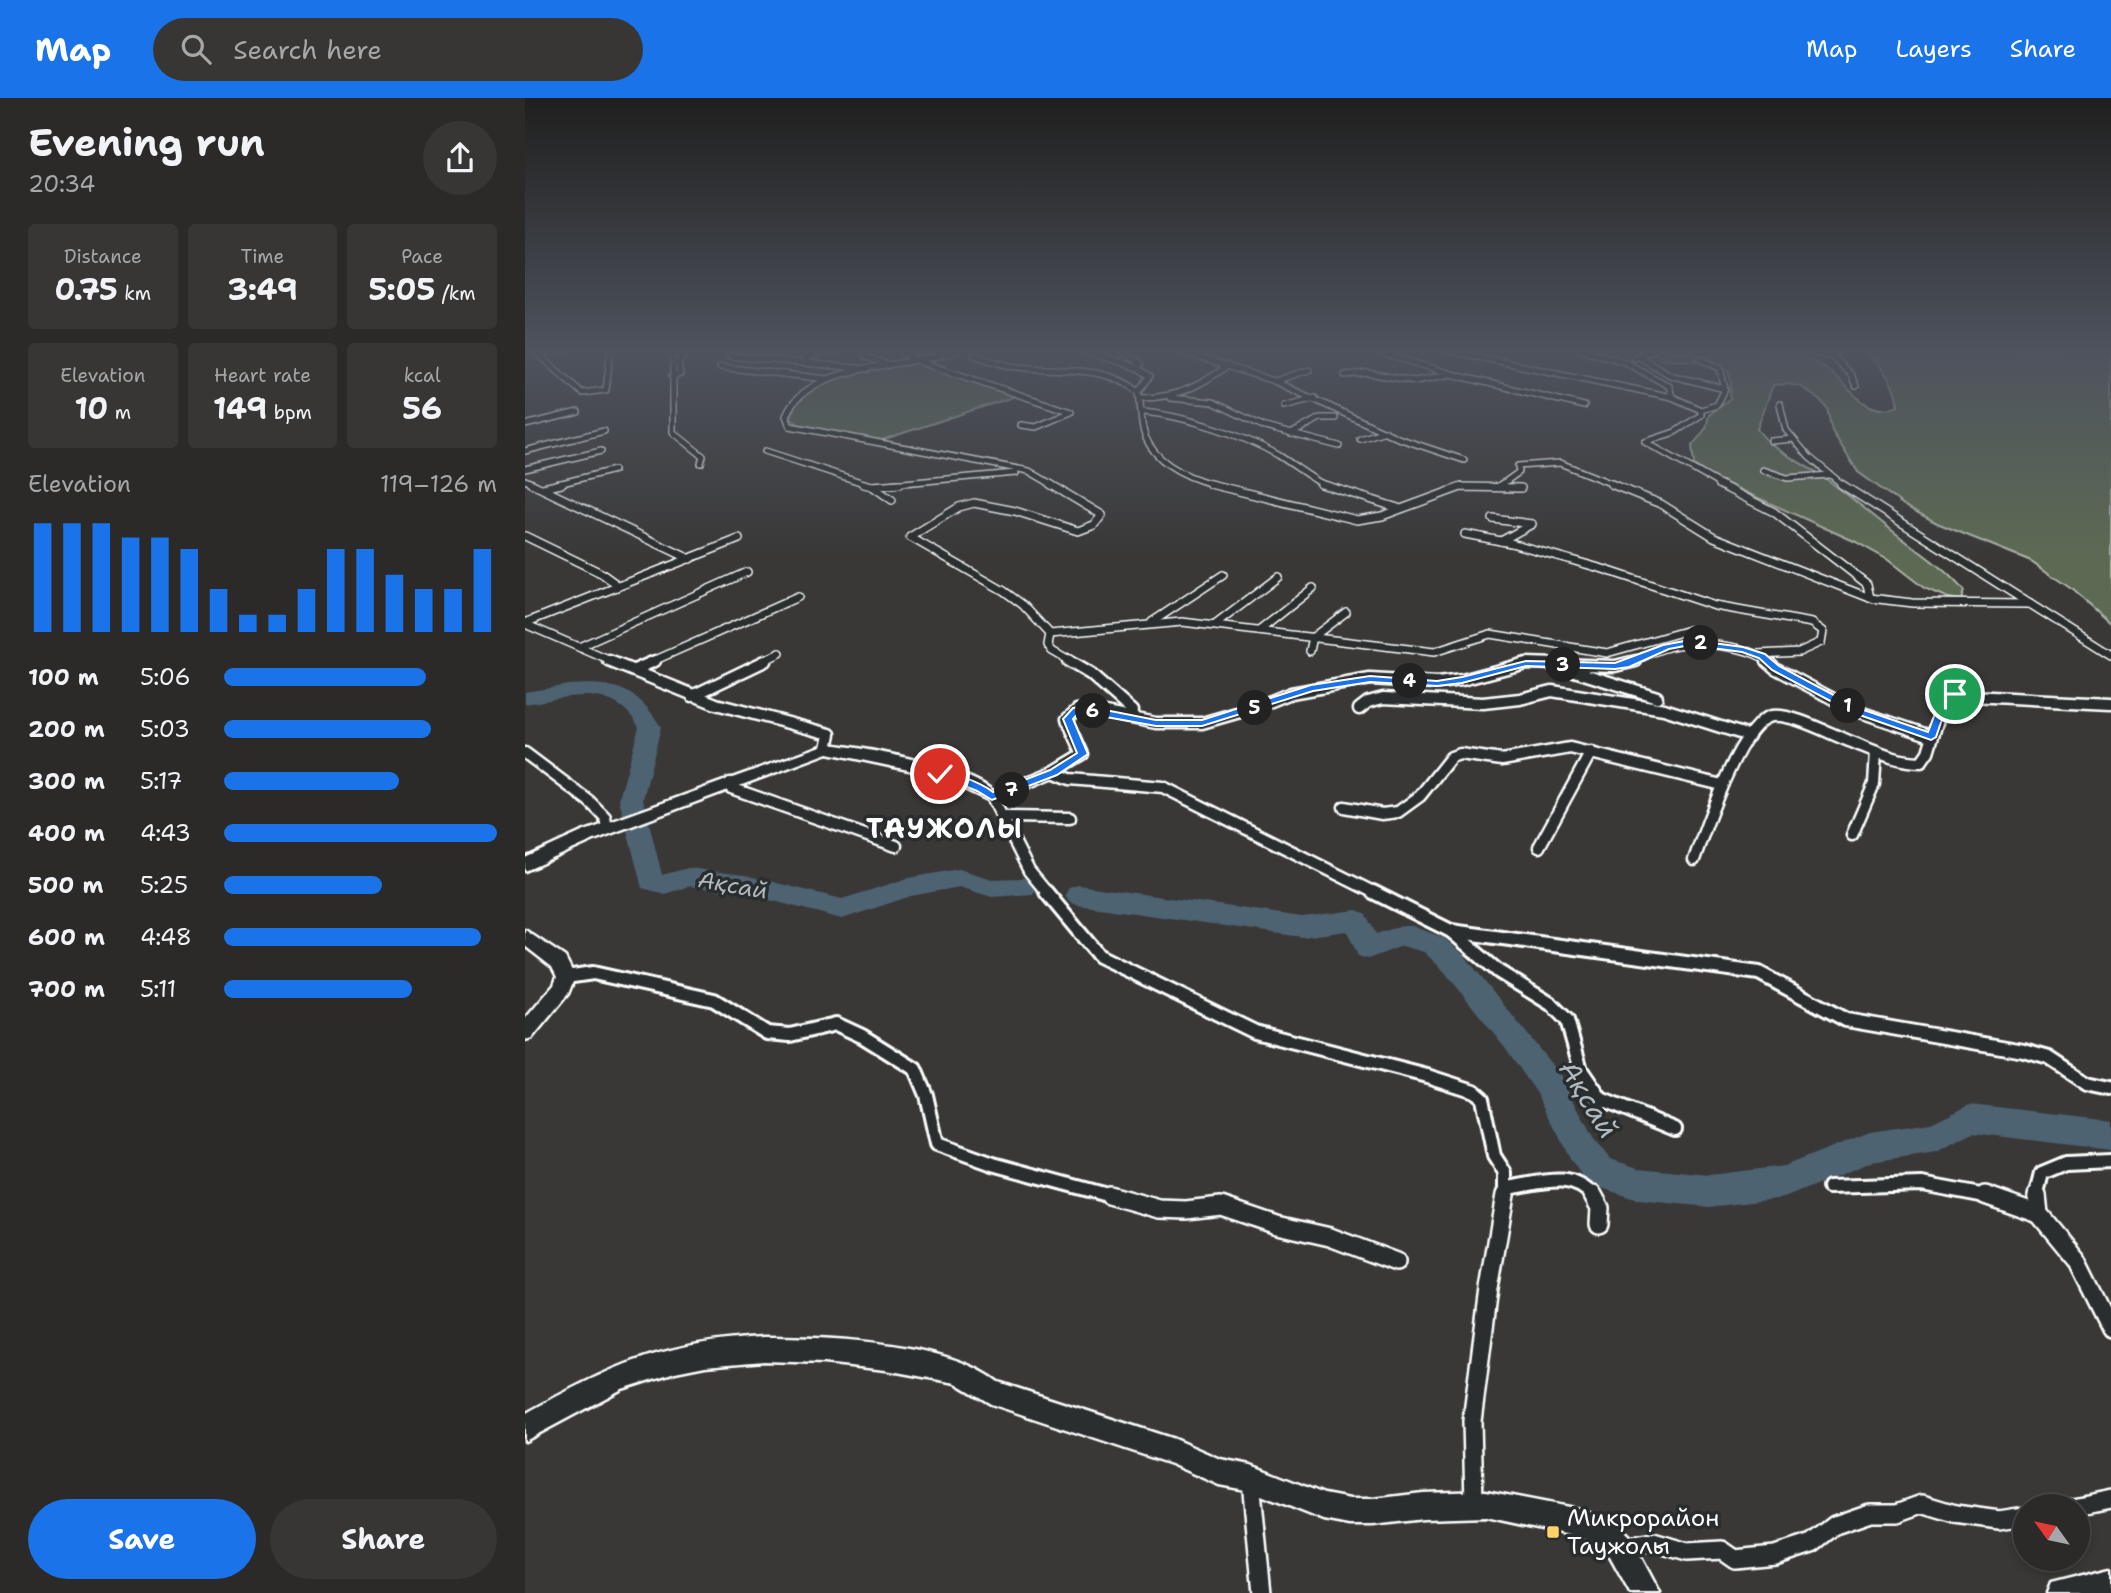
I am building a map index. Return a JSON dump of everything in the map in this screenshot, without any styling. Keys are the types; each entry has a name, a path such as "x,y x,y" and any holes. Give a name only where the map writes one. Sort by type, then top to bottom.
{"street":[{"path":"525,425 550,419"},
{"path":"673,419 673,432 703,456 701,463"},
{"path":"787,419 790,426 1029,471 1099,512 1101,518 1078,531 1015,512 967,504 910,537 1004,591 1023,605 1050,634"},
{"path":"1021,425 1036,427 1055,419"},
{"path":"1144,419 1145,436 1163,461 1195,479 1357,520 1372,520 1459,487 1521,488"},
{"path":"1184,419 1276,454 1323,485 1398,508"},
{"path":"1248,419 1265,427 1339,446"},
{"path":"1291,434 1320,419"},
{"path":"1358,419 1411,444 1464,460"},
{"path":"1694,419 1675,432 1645,442 1695,472 1784,518 1867,584 1870,598"},
{"path":"1780,419 1793,439 1831,475 1887,516 1919,533 2111,655"},
{"path":"525,451 604,431"},
{"path":"1360,439 1385,432"},
{"path":"1771,442 1793,439"},
{"path":"525,469 601,451"},
{"path":"765,451 872,486 892,500"},
{"path":"1500,486 1519,472 1518,466 1560,463 1661,504 1714,537 1870,598 1912,603 2026,602"},
{"path":"543,488 614,470"},
{"path":"1762,470 1787,478 1831,475"},
{"path":"872,486 1029,471"},
{"path":"525,480 691,559"},
{"path":"1493,519 1532,524 1501,541"},
{"path":"992,797 1053,772 1083,754 1067,719 1069,714 1085,709 1179,725 1202,723 1311,688 1370,679 1437,683 1462,680 1526,663 1600,667 1626,665 1666,647 1703,643 1758,654 1793,654 1821,642 1822,631 1812,623 1715,606 1613,572 1501,541 1465,534"},
{"path":"525,537 588,566 619,586"},
{"path":"525,623 739,539"},
{"path":"579,647 747,572"},
{"path":"1149,623 1223,575"},
{"path":"1215,625 1278,577"},
{"path":"1259,631 1313,588"},
{"path":"634,670 798,597"},
{"path":"1310,651 1313,637 1346,612"},
{"path":"525,623 692,696 830,734 827,748"},
{"path":"1050,634 1149,623 1215,625 1434,652 1490,634 1607,653 1689,630 1703,643"},
{"path":"1050,634 1048,645 1052,651 1090,674 1132,711 1131,718"},
{"path":"692,696 781,653"},
{"path":"1758,654 1775,668 1854,710 1931,737"},
{"path":"1555,664 1657,697"},
{"path":"1359,709 1368,702 1383,698 1483,702 1520,699 1552,691 1664,709 1749,736"},
{"path":"1694,860 1722,785 1758,723 1773,716 1806,725 1896,759 1921,762 1928,752 1944,700 1955,694 2030,701 2111,704"},
{"path":"525,865 613,827 827,748 845,750 962,780 981,788 992,797 1028,871 1099,956 1255,1032 1392,1066 1474,1091 1482,1098 1494,1156 1505,1173 1500,1240 1489,1289 1472,1420 1474,1505"},
{"path":"1344,807 1382,814 1398,812 1420,796 1451,757 1460,754 1494,760 1570,748 1722,785"},
{"path":"1539,847 1591,752"},
{"path":"1852,835 1878,767 1876,752"},
{"path":"525,753 589,801 613,827"},
{"path":"1053,772 1070,779 1113,780 1163,787 1451,931 1500,972 1551,1004 1567,1020 1581,1070 1601,1099 1675,1129"},
{"path":"730,783 731,788 896,846"},
{"path":"1003,817 1070,818"},
{"path":"1451,931 1759,973 1846,1020 2024,1051 2049,1058 2087,1083 2111,1088"},
{"path":"525,937 559,962 566,977 562,989 525,1032"},
{"path":"566,977 593,973 714,1000 767,1033 790,1035 836,1024 862,1036 915,1069 926,1095 937,1144 993,1164 1159,1209 1186,1210 1221,1206 1277,1225 1330,1237 1396,1262"},
{"path":"2111,1161 2066,1163 2042,1173 2036,1199 2039,1214 2077,1260 2111,1328"},
{"path":"1505,1188 1560,1179 1580,1185 1600,1203 1603,1216 1599,1224"},
{"path":"1829,1187 1852,1189 1907,1184 1940,1186 1983,1194 2039,1214"},
{"path":"525,1428 610,1382 643,1368 730,1350 786,1348 920,1363 965,1374 991,1392 1174,1452 1219,1472 1251,1478 1324,1507 1350,1512 1499,1506 1579,1523 1606,1533 1620,1547 1646,1593"},
{"path":"1251,1478 1262,1593"},
{"path":"2090,1503 2111,1499"},
{"path":"1620,1547 1635,1547 1653,1542 1686,1552 1721,1550 1735,1559 1775,1555 1812,1544 1835,1525 1870,1514 1897,1513 1922,1504 1955,1514 1999,1520 2013,1518"},
{"path":"2061,1593 2101,1587"}],"green space":[{"path":"792,419 947,419 879,441 798,424"},
{"path":"1708,419 1761,419 1757,429 1763,437 1835,485 1940,567 1964,591 1961,600 1948,598 1924,588 1888,560 1856,542 1710,476 1694,465 1692,446 1706,428"},
{"path":"1829,419 2111,419 2111,624 2070,588 2031,561 1937,523 1905,506 1858,472 1832,431"}],"waterway":[{"name":"Ақсай","path":"525,698 569,691 599,691 626,699 641,712 650,727 631,799 651,881 665,885 688,877 744,884 842,909 909,887 959,878 992,888 1024,887"},
{"name":"Ақсай","path":"1078,895 1302,927 1356,920 1368,948 1401,936 1412,936 1434,945 1454,963 1515,1038 1549,1085 1582,1149 1599,1172 1638,1184 1709,1191 1784,1182 1870,1147 1936,1137 1970,1118 2111,1135"}],"place":[{"name":"Микрорайон Таужолы","path":"1553,1532"}],"district":[{"name":"ТАУЖОЛЫ","path":"945,828"}],"route":[{"path":"940,774 981,788 992,797 1017,789 1077,760 1083,754 1067,719 1069,714 1077,710 1085,709 1156,723 1202,723 1311,688 1370,679 1437,683 1462,680 1526,663 1600,667 1626,665 1666,647 1690,643 1743,650 1762,656 1775,668 1854,710 1931,737 1944,700 1955,694"}]}
